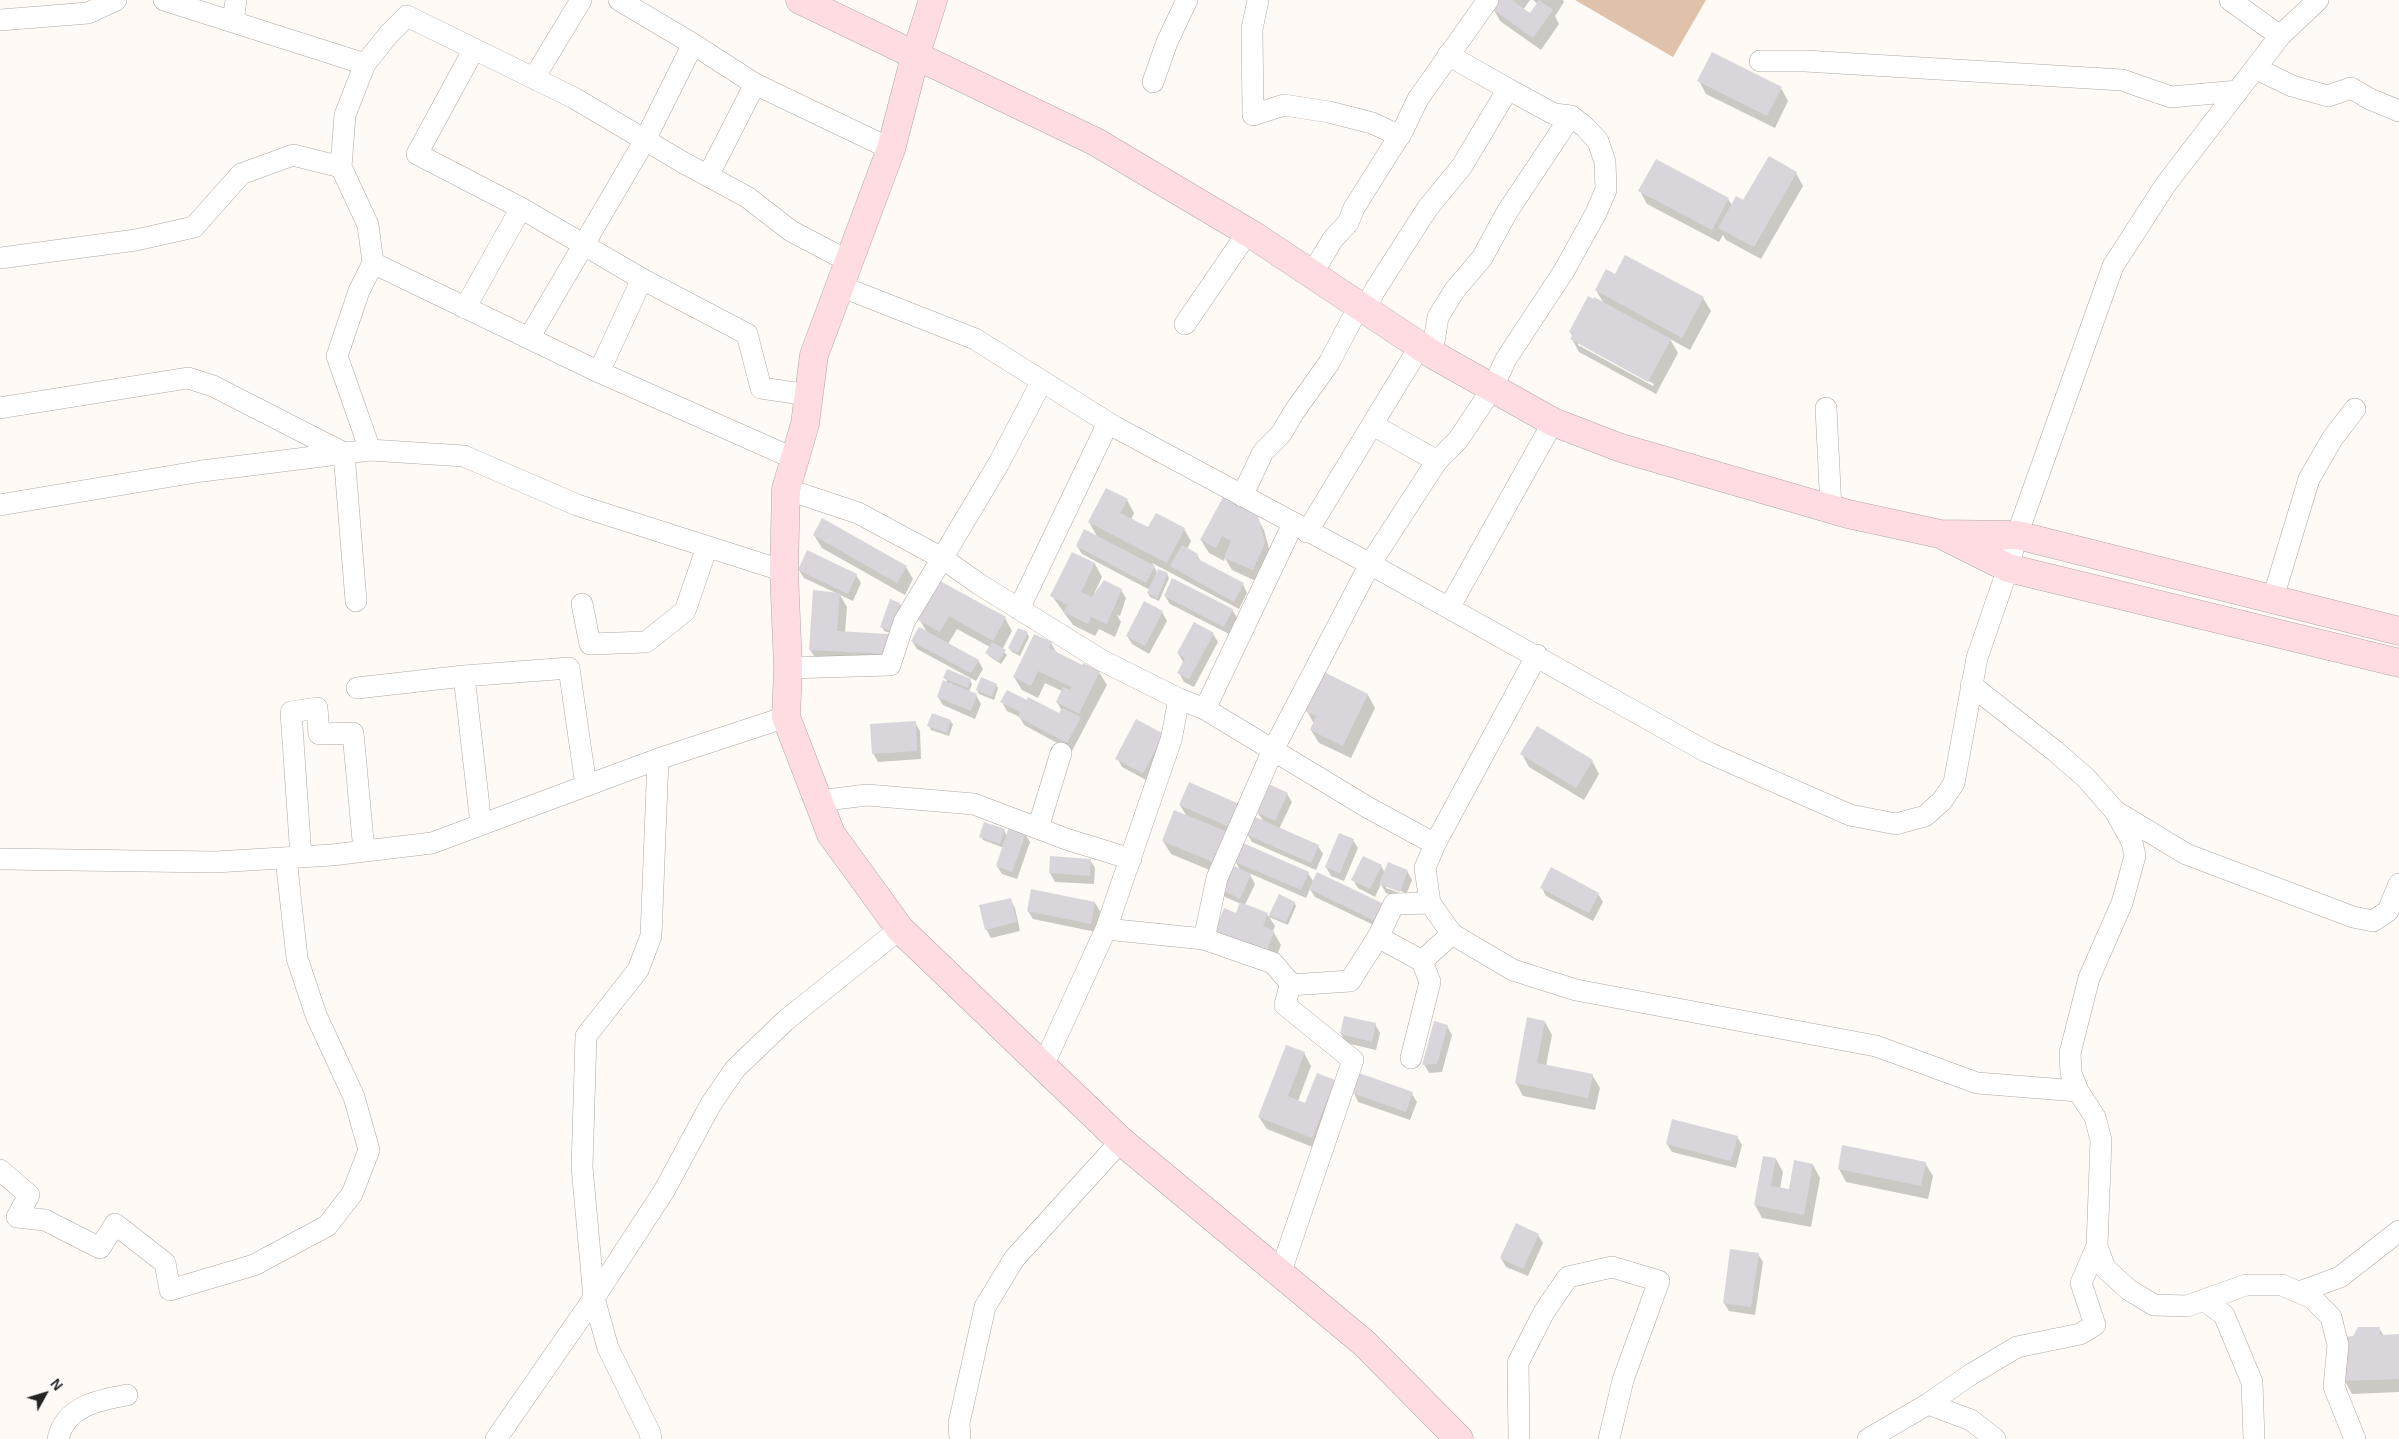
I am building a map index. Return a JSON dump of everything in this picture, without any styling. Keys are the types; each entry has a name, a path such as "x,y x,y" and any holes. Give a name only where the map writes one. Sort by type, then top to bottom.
{"street":[{"path":"0,20 88,13 116,0"},
{"path":"164,0 365,64"},
{"path":"233,22 236,0"},
{"path":"534,78 581,0"},
{"path":"619,0 755,84 891,149"},
{"path":"800,0 915,57 1096,142 1248,232 1426,350 1553,422 1621,448 1831,509 1940,534 2017,534 2399,631"},
{"path":"933,0 915,57 891,149 814,355 805,424 786,489 784,571 788,668 786,717 831,834 900,929 1121,1141 1364,1343 1459,1439"},
{"path":"1153,82 1167,42 1187,0"},
{"path":"1258,0 1252,29 1253,115 1284,104 1330,112 1372,123 1400,136"},
{"path":"1312,274 1333,239 1348,223 1354,208 1400,136 1418,98 1488,0"},
{"path":"2230,0 2280,36"},
{"path":"370,450 337,356 359,292 373,263 368,225 340,167 345,115 365,64 412,8 474,49 574,98 747,197 845,274 975,339 1108,423 1370,564 1707,752 1850,815 1896,824 1925,816 1942,801 1954,783 1971,685 1978,658 2008,568 2017,534 2113,266 2166,184 2280,36 2318,0"},
{"path":"529,338 645,140 693,44"},
{"path":"474,49 417,154 521,208 642,279 747,334 761,388 809,395"},
{"path":"1204,938 1217,878 1273,750 1370,564 1437,461 1458,440 1492,389 1506,359 1564,271 1596,213 1606,190 1605,162 1598,141 1585,127 1571,116 1554,114 1448,55"},
{"path":"1760,61 1805,61 1947,72 2122,80 2171,97 2238,91"},
{"path":"2256,68 2292,86 2328,96 2351,88 2370,99 2399,111"},
{"path":"708,176 755,84"},
{"path":"1242,496 1263,452 1281,434 1294,412 1329,363 1362,308 1427,209 1462,166 1508,89"},
{"path":"1205,709 1300,528 1426,350 1438,316 1454,290 1482,258 1507,212 1571,116"},
{"path":"0,258 136,240 194,227 241,174 292,155 340,167"},
{"path":"465,308 521,208"},
{"path":"1185,324 1248,232"},
{"path":"373,263 599,372 795,459"},
{"path":"599,372 642,279"},
{"path":"0,408 188,378 213,386 344,453"},
{"path":"788,668 890,665 904,622 999,463 1042,381"},
{"path":"1826,408 1831,509"},
{"path":"2273,598 2309,479 2332,440 2355,409"},
{"path":"1449,608 1553,422"},
{"path":"1019,609 1108,423"},
{"path":"1373,425 1437,461"},
{"path":"0,505 202,471 370,450 464,456 577,505 784,571"},
{"path":"344,453 356,601"},
{"path":"786,489 858,513 942,558 979,584 1101,660 1180,699 1205,709 1367,807 1435,844"},
{"path":"1940,534 2008,568 2399,663"},
{"path":"582,604 590,644 646,642 685,611 707,547"},
{"path":"1536,656 1435,844 1425,868 1430,903 1452,934 1513,970 1576,990 1876,1046 1977,1083 2078,1091"},
{"path":"357,688 464,676 569,668 586,786"},
{"path":"464,676 481,824"},
{"path":"1868,1439 1928,1404 1970,1375 2017,1347 2080,1334 2095,1325 2081,1282 2097,1246 2101,1140 2095,1117 2078,1091 2071,1073 2070,1053 2089,978 2122,903 2135,856 2132,842 2115,811 2086,778 2056,751 1971,685"},
{"path":"1043,1066 1106,929 1171,740 1180,699"},
{"path":"0,1170 30,1195 17,1217 46,1220 100,1248 115,1224 165,1262 170,1290 254,1265 285,1246 328,1226 352,1194 369,1150 354,1096 316,1015 297,958 291,712 317,708 319,734 353,733 364,851"},
{"path":"0,859 215,862 364,851 432,843 658,759 786,717"},
{"path":"1038,828 1061,753"},
{"path":"650,1439 650,1433 608,1348 594,1298 582,1167 586,1036 638,970 651,936 658,759"},
{"path":"818,801 867,795 974,804 1131,859"},
{"path":"2115,811 2186,854 2353,917 2373,920 2388,911 2399,884"},
{"path":"1291,984 1350,980 1378,937 1394,904 1430,903"},
{"path":"496,1439 594,1298 664,1191 711,1104 735,1069 786,1020 900,929"},
{"path":"1106,929 1204,938 1273,964 1291,984"},
{"path":"1422,961 1452,934"},
{"path":"1378,937 1422,961 1430,982 1411,1058"},
{"path":"1280,1274 1353,1060 1286,1006 1291,984"},
{"path":"960,1439 959,1423 984,1307 1014,1259 1121,1141"},
{"path":"2299,1292 2340,1277 2399,1231"},
{"path":"2097,1246 2105,1268 2129,1290 2154,1305 2187,1306 2246,1285 2282,1285 2312,1298 2331,1317 2338,1345 2334,1386 2355,1439"},
{"path":"1519,1439 1518,1363 1544,1312 1568,1277 1612,1267 1659,1281 1624,1380 1609,1439"},
{"path":"2204,1300 2224,1316 2252,1382 2254,1439"},
{"path":"58,1439 59,1432 75,1411 97,1400 127,1396"},
{"path":"1928,1404 1971,1420 1995,1439"}],"shaded area":[{"path":"1575,0 1706,0 1673,57"}],"building":[{"path":"1497,0 1514,0 1530,13 1539,0 1553,10 1533,38 1491,8"},
{"path":"1712,52 1782,87 1767,116 1697,81"},
{"path":"1769,156 1797,172 1754,247 1718,228 1736,196 1743,200"},
{"path":"1656,159 1729,198 1712,230 1638,191"},
{"path":"1625,255 1704,297 1682,338 1595,290 1606,269 1615,274"},
{"path":"1588,296 1593,299 1594,297 1671,339 1648,382 1570,339 1573,334 1569,332"},
{"path":"1106,488 1128,499 1120,513 1148,527 1156,513 1185,528 1167,563 1088,522"},
{"path":"1223,497 1258,516 1265,543 1253,570 1224,558 1231,541 1222,536 1216,548 1200,540"},
{"path":"822,518 907,566 897,583 813,535"},
{"path":"1084,529 1155,566 1146,583 1076,546"},
{"path":"1182,545 1198,554 1196,558 1244,583 1234,602 1170,566"},
{"path":"807,550 857,574 848,594 798,570"},
{"path":"1072,552 1095,563 1081,592 1092,597 1104,580 1122,589 1107,624 1091,617 1088,624 1064,612 1068,605 1050,596"},
{"path":"1158,569 1168,573 1157,598 1147,593"},
{"path":"1172,578 1233,609 1224,627 1164,596"},
{"path":"940,581 1006,617 993,641 949,616 940,632 918,620"},
{"path":"813,590 840,593 837,631 889,634 888,654 809,650"},
{"path":"890,599 900,603 891,631 880,627"},
{"path":"1144,601 1163,611 1145,646 1126,636"},
{"path":"1194,622 1214,633 1189,679 1177,673 1185,658 1177,653"},
{"path":"919,627 979,660 971,673 911,641"},
{"path":"1018,628 1028,632 1018,653 1008,648"},
{"path":"1034,634 1052,642 1049,648 1082,665 1083,663 1100,671 1079,714 1056,702 1063,687 1070,690 1071,687 1038,671 1031,686 1013,677"},
{"path":"992,642 1006,650 999,661 985,653"},
{"path":"947,669 971,679 968,688 943,678"},
{"path":"1324,672 1368,694 1343,746 1310,730 1316,716 1305,711"},
{"path":"981,677 997,684 992,697 976,690"},
{"path":"943,680 977,694 971,711 937,697"},
{"path":"1007,690 1027,700 1028,697 1059,713 1062,708 1081,717 1067,743 1018,717 1020,712 1000,702"},
{"path":"932,713 951,720 947,733 927,726"},
{"path":"1136,719 1164,734 1143,773 1115,759"},
{"path":"916,721 917,751 872,754 870,724"},
{"path":"1537,726 1593,760 1576,788 1520,754"},
{"path":"1189,782 1244,806 1234,829 1179,805"},
{"path":"1269,784 1288,793 1275,821 1256,812"},
{"path":"1174,810 1230,833 1218,864 1162,841"},
{"path":"1253,816 1319,845 1311,863 1245,834"},
{"path":"984,822 1005,829 1000,844 979,837"},
{"path":"1009,827 1026,833 1012,872 996,866"},
{"path":"1339,833 1354,839 1340,873 1325,867"},
{"path":"1241,842 1309,872 1301,890 1233,861"},
{"path":"1050,856 1091,859 1090,876 1049,873"},
{"path":"1363,856 1382,865 1370,889 1351,880"},
{"path":"1388,862 1408,870 1400,892 1379,884"},
{"path":"1230,864 1251,874 1240,899 1219,888"},
{"path":"1551,867 1599,893 1589,913 1540,888"},
{"path":"1317,872 1386,905 1377,922 1309,889"},
{"path":"1031,889 1095,902 1091,924 1027,911"},
{"path":"1279,894 1295,902 1286,922 1269,915"},
{"path":"1011,898 1017,922 985,930 979,905"},
{"path":"1240,902 1268,913 1263,926 1274,931 1265,956 1213,935 1224,908 1236,913"},
{"path":"1344,1016 1376,1023 1372,1042 1340,1034"},
{"path":"1527,1017 1545,1021 1537,1063 1593,1074 1588,1098 1515,1083"},
{"path":"1434,1021 1448,1025 1437,1064 1422,1065"},
{"path":"1286,1045 1305,1052 1288,1096 1305,1103 1317,1073 1335,1080 1312,1138 1258,1117"},
{"path":"1359,1073 1413,1092 1406,1112 1352,1093"},
{"path":"1672,1119 1738,1136 1731,1161 1666,1144"},
{"path":"1842,1145 1926,1162 1921,1186 1838,1169"},
{"path":"1763,1156 1776,1158 1771,1186 1789,1189 1794,1160 1813,1164 1804,1215 1754,1205"},
{"path":"1516,1223 1539,1234 1523,1269 1500,1258"},
{"path":"1730,1249 1759,1253 1751,1307 1723,1303"},
{"path":"2358,1327 2380,1327 2380,1335 2399,1334 2399,1379 2344,1381 2342,1337 2353,1336"}]}
